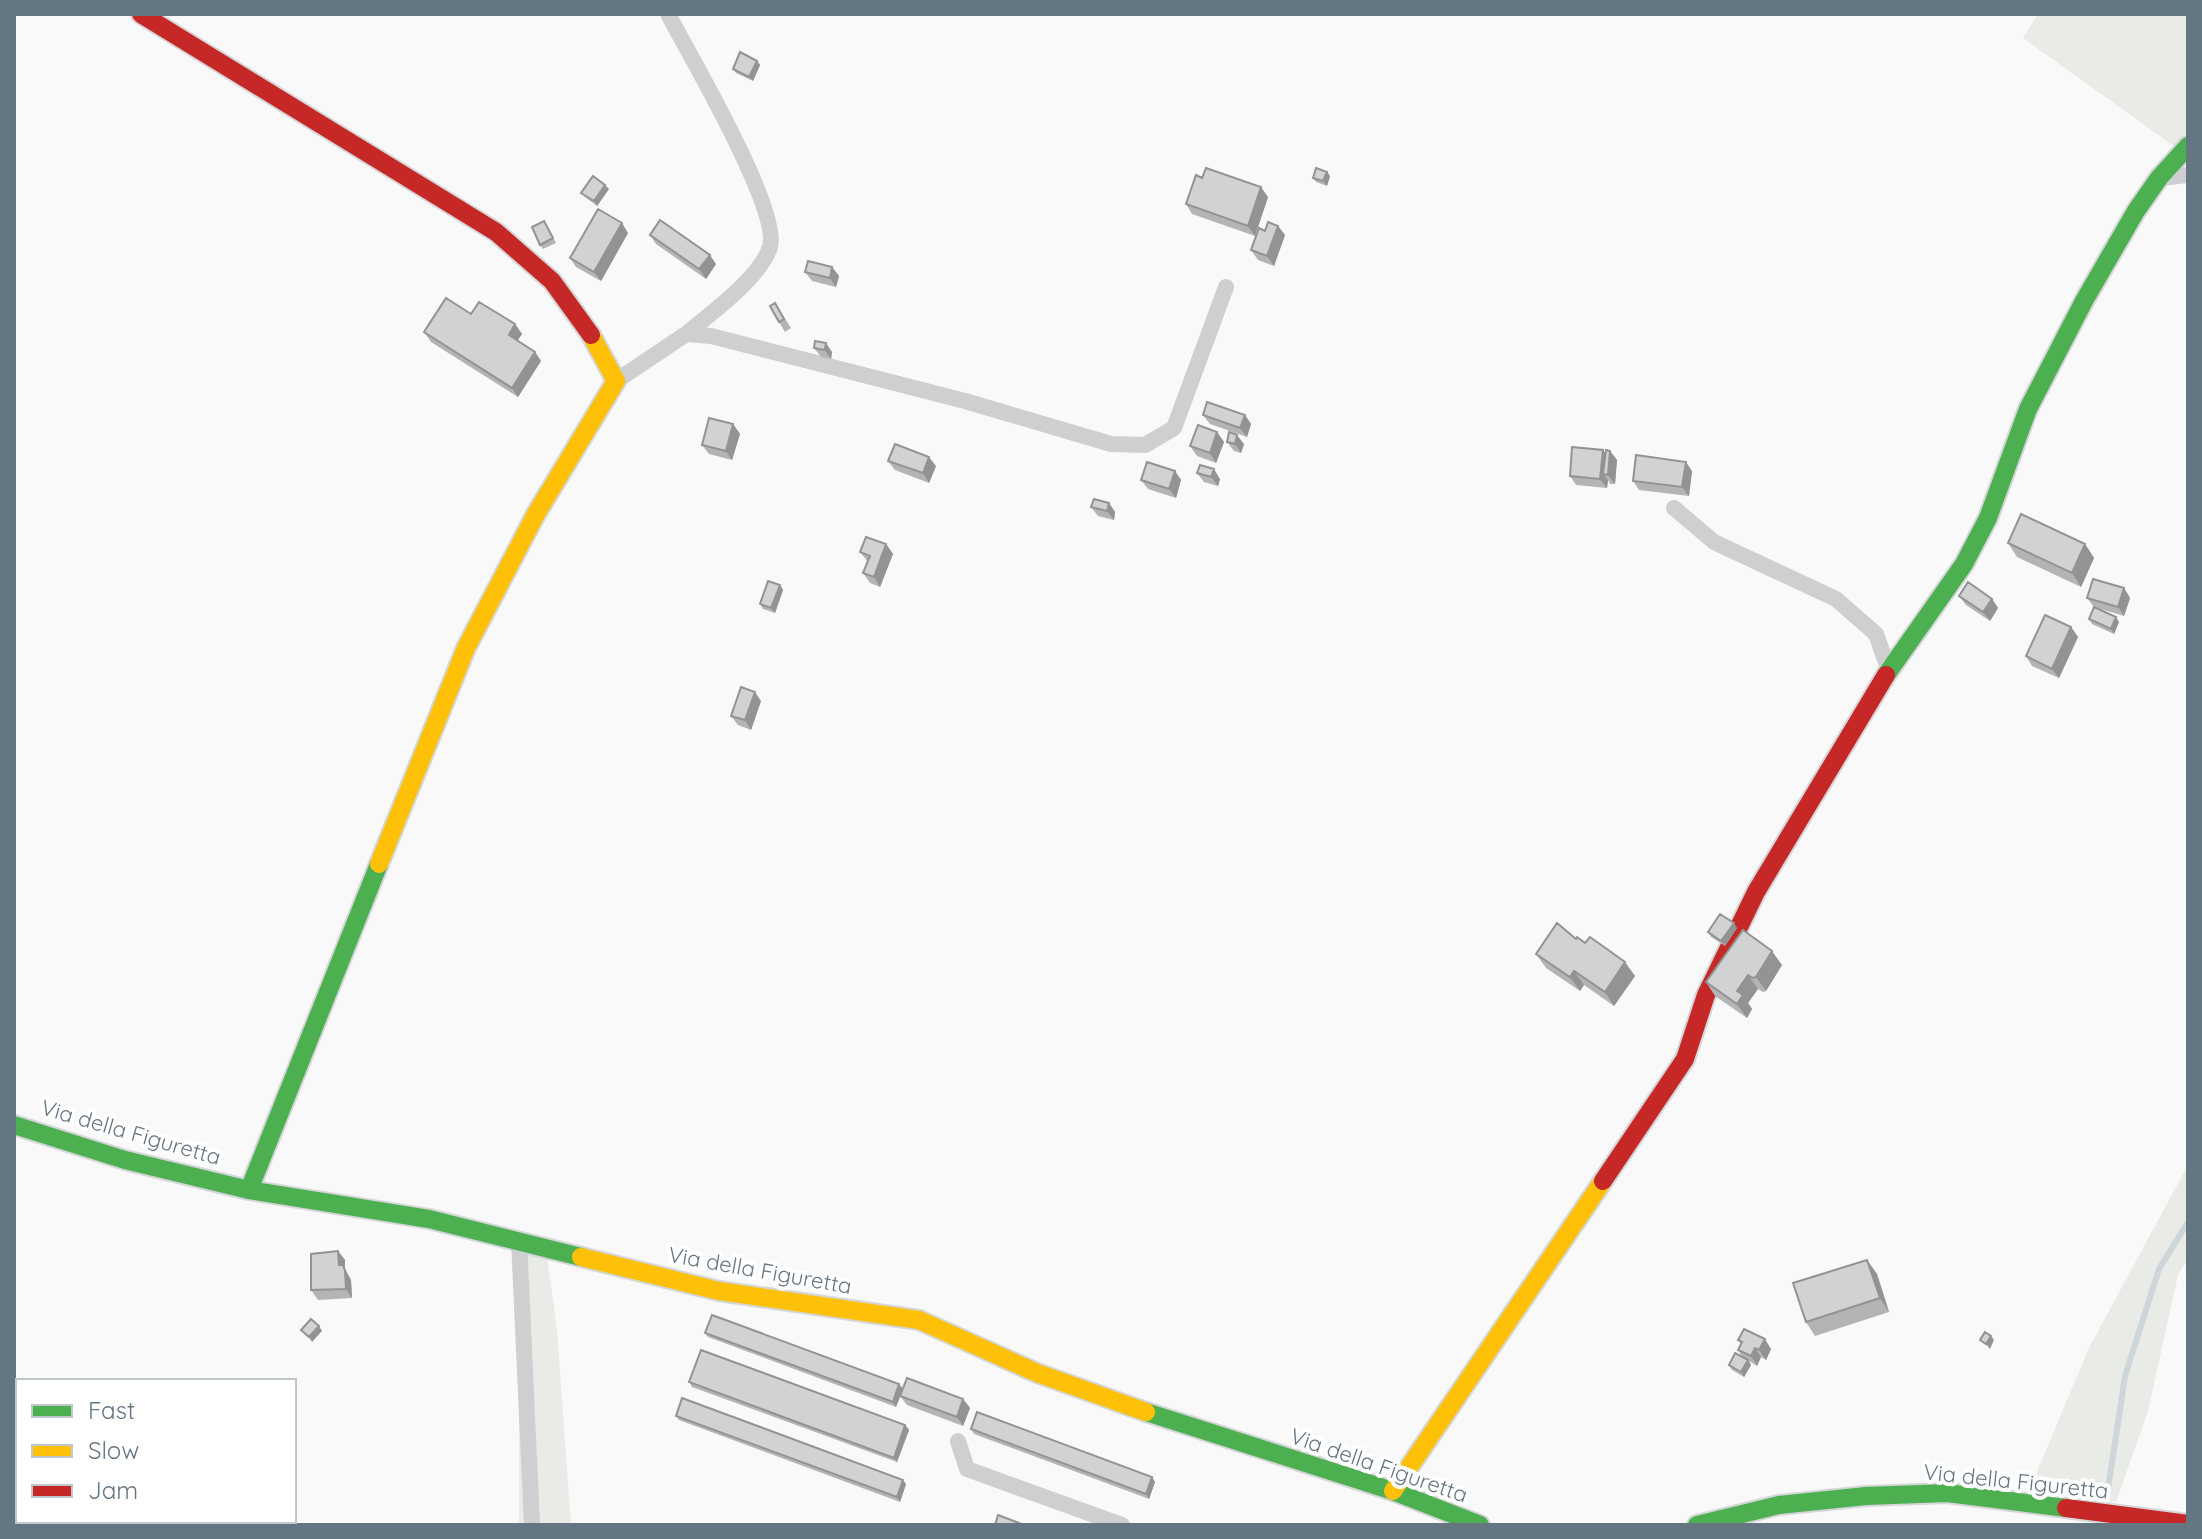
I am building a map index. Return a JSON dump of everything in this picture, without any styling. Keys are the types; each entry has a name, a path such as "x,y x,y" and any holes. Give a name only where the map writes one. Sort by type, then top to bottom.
{"street":[{"path":"141,14 496,232 525,253 557,284 589,328 616,381"},
{"path":"249,1190 466,648 536,514 616,381 686,334 725,302 762,262 770,246 771,230 766,211 731,134 668,14"},
{"path":"1393,1491 1685,1059 1706,995 1756,892 1889,671 1964,564 1988,518 2028,409 2084,301 2136,211 2159,178 2188,146"},
{"path":"2159,178 2188,175"},
{"path":"686,334 711,336 965,401 1111,444 1145,445 1174,428 1226,287"},
{"path":"1674,508 1714,542 1836,599 1876,634 1889,671"},
{"name":"Via della Figuretta","path":"14,1125 125,1160 249,1190 429,1219 719,1291 919,1320 1037,1373 1180,1424 1393,1491 1480,1525"},
{"path":"519,1240 532,1525"},
{"path":"958,1441 967,1469 1122,1525"},
{"name":"Via della Figuretta","path":"1697,1525 1779,1505 1866,1496 1947,1493 2188,1524"}],"shaded area":[{"path":"2038,14 2188,14 2188,132 2175,147 2023,38"},
{"path":"2188,1165 2188,1258 2178,1275 2148,1411 2116,1502 2030,1488 2089,1348"},
{"path":"519,1240 546,1249 557,1330 571,1525 519,1525"}],"building":[{"path":"740,52 757,61 749,77 733,69"},
{"path":"1206,168 1261,187 1248,226 1186,204 1196,175 1202,178"},
{"path":"1316,168 1327,172 1323,181 1313,178"},
{"path":"593,176 605,185 594,201 581,193"},
{"path":"598,209 622,223 594,272 570,258"},
{"path":"660,220 710,255 699,269 650,235"},
{"path":"544,221 553,238 540,245 532,227"},
{"path":"1268,222 1278,226 1267,256 1251,250 1259,228 1265,231"},
{"path":"808,261 832,267 830,278 805,272"},
{"path":"446,298 471,314 479,302 515,324 509,335 535,352 512,388 424,332"},
{"path":"775,303 784,319 779,322 770,306"},
{"path":"815,341 826,343 825,350 814,348"},
{"path":"1207,402 1245,415 1240,428 1203,415"},
{"path":"709,418 733,424 726,451 702,445"},
{"path":"1198,425 1217,432 1210,453 1190,446"},
{"path":"1229,432 1237,435 1235,444 1227,442"},
{"path":"895,444 929,457 923,473 888,461"},
{"path":"1572,447 1603,450 1600,479 1570,476"},
{"path":"1606,450 1610,451 1608,475 1603,474"},
{"path":"1636,455 1686,462 1682,487 1633,481"},
{"path":"1147,462 1175,471 1169,489 1141,480"},
{"path":"1200,465 1214,469 1211,477 1197,473"},
{"path":"1094,499 1109,503 1107,511 1091,507"},
{"path":"2021,514 2085,544 2072,573 2008,543"},
{"path":"866,537 886,544 874,577 863,573 870,556 860,552"},
{"path":"2093,579 2124,588 2118,607 2087,598"},
{"path":"768,581 780,585 771,608 760,604"},
{"path":"1968,582 1992,599 1983,612 1959,596"},
{"path":"2094,607 2116,617 2111,629 2089,619"},
{"path":"2045,615 2071,627 2052,669 2026,656"},
{"path":"741,687 755,692 745,720 731,716"},
{"path":"1720,914 1734,923 1721,941 1708,932"},
{"path":"1557,923 1576,939 1585,943 1590,937 1625,962 1605,992 1574,971 1570,977 1536,954"},
{"path":"1743,930 1772,951 1756,977 1748,975 1737,991 1743,995 1737,1004 1706,982"},
{"path":"338,1251 339,1265 343,1265 345,1271 346,1289 311,1290 311,1254"},
{"path":"1867,1260 1880,1298 1806,1322 1793,1283"},
{"path":"712,1315 899,1384 893,1402 705,1333"},
{"path":"311,1319 319,1326 309,1337 301,1330"},
{"path":"1744,1329 1765,1339 1751,1356 1738,1350 1742,1342 1738,1340"},
{"path":"1985,1332 1991,1336 1986,1344 1980,1340"},
{"path":"701,1350 905,1425 894,1458 689,1382"},
{"path":"1735,1353 1748,1360 1741,1372 1729,1365"},
{"path":"907,1378 963,1399 957,1417 900,1396"},
{"path":"682,1398 903,1480 897,1497 676,1416"},
{"path":"977,1412 1152,1477 1146,1494 971,1429"},
{"path":"998,1515 1024,1525 995,1525"}],"waterway":[{"path":"2107,1496 2125,1376 2159,1269 2188,1222"}],"traffic: fast":[{"path":"1886,675 1964,564 1988,518 2028,409 2084,301 2136,211 2159,178 2188,146"},
{"path":"249,1190 379,864"},
{"path":"14,1125 125,1160 249,1190 429,1219 581,1257"},
{"path":"1146,1412 1393,1491 1480,1525"},
{"path":"1697,1525 1779,1505 1866,1496 1947,1493 2066,1508"}],"traffic: slow":[{"path":"379,864 466,648 536,514 616,381 591,335"},
{"path":"1393,1491 1603,1181"},
{"path":"581,1257 719,1291 919,1320 1037,1373 1146,1412"}],"traffic: jam":[{"path":"141,14 496,232 552,281 591,335"},
{"path":"1603,1181 1685,1059 1706,995 1756,892 1886,675"},
{"path":"2066,1508 2188,1524"}]}
